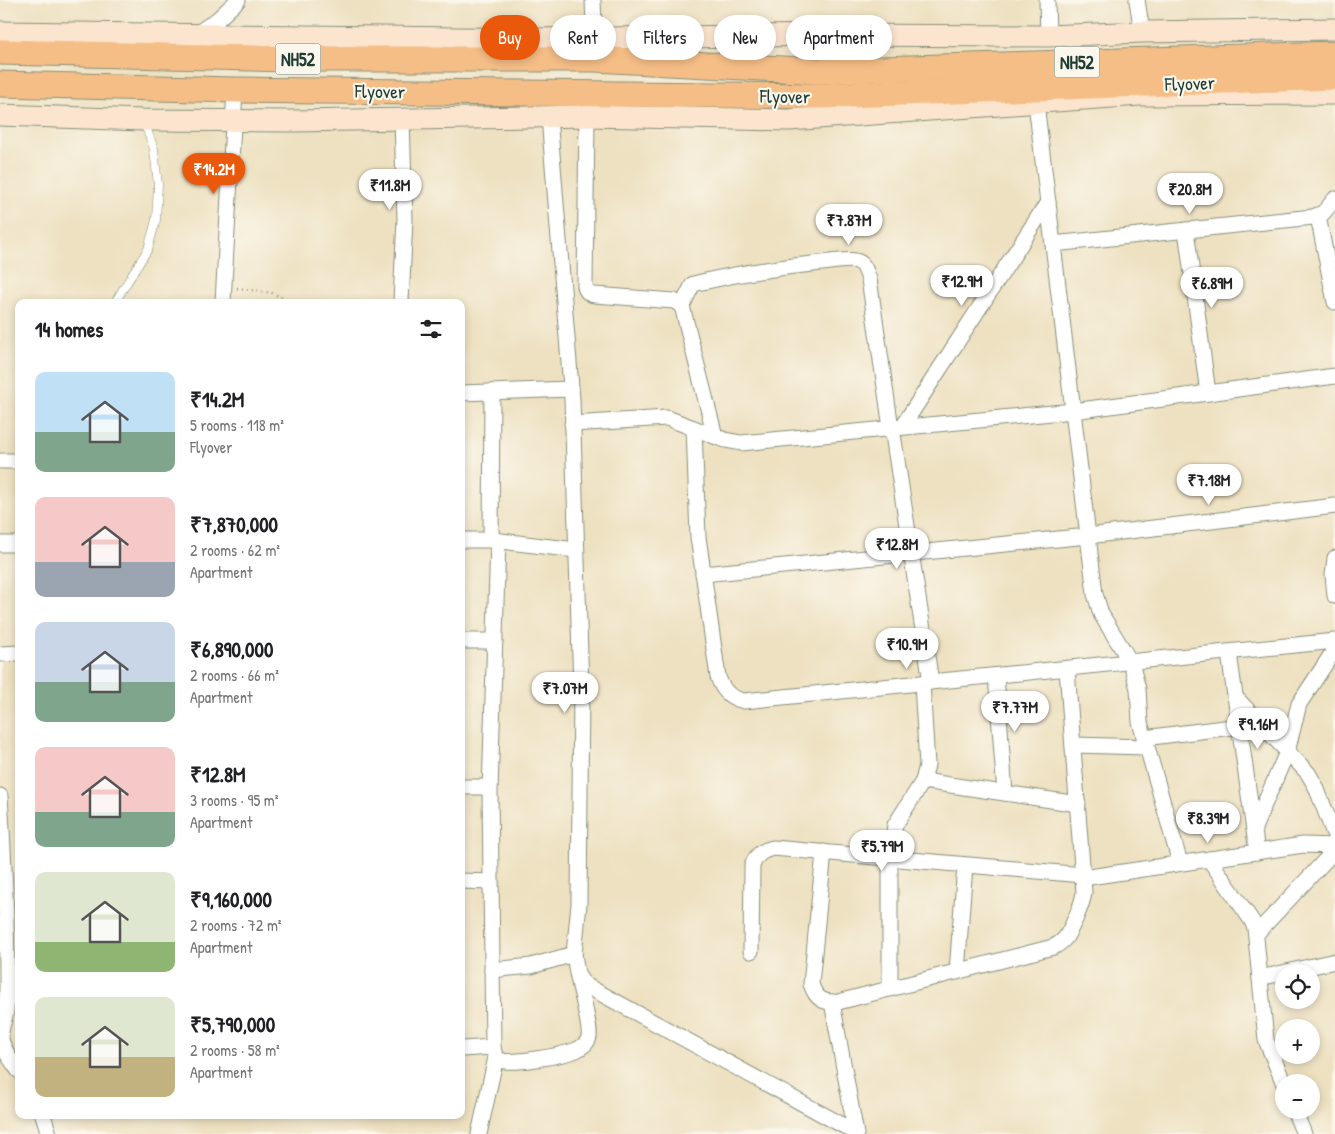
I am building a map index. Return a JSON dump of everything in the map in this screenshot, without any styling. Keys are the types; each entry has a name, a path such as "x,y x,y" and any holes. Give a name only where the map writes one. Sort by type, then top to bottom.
{"highway":[{"name":"NH52","path":"0,52 290,59 550,50"},
{"name":"Flyover","path":"616,51 819,71 1335,54"},
{"name":"Flyover","path":"235,90 820,96 1335,78"},
{"name":"NH52","path":"0,84 235,90"}],"main road":[{"path":"616,48 836,35 1048,36 1142,32 1335,29"},
{"path":"0,32 195,35 550,47"},
{"path":"0,116 143,120 294,121 587,116 789,120 1140,95 1335,94"}],"street":[{"path":"195,35 218,19 238,0"},
{"path":"593,0 594,15"},
{"path":"1047,0 1048,36"},
{"path":"1137,0 1142,32"},
{"path":"223,299 235,90"},
{"path":"1036,103 1094,594 1101,614 1131,663 1138,686 1139,718 1180,863"},
{"path":"587,116 584,286 590,294 674,301 682,306"},
{"path":"465,1049 494,1052 502,1061 509,1062 540,1058 575,1051 586,1043 589,1033 574,954 579,904 581,688 571,389 549,117"},
{"path":"401,299 405,219 402,119"},
{"path":"1053,244 1318,216 1327,210 1335,199"},
{"path":"897,428 1048,202"},
{"path":"1318,216 1335,302"},
{"path":"1186,230 1208,393"},
{"path":"716,436 682,306 692,284 796,266 856,261 863,265 870,279 890,421 897,428 926,683 927,765 923,781 894,825 890,858 890,989"},
{"path":"572,424 658,417 678,421 732,442 741,443 1073,411 1335,376"},
{"path":"465,393 571,389"},
{"path":"479,1134 494,1052 490,787 495,640 492,392"},
{"path":"694,428 697,532 718,677 722,687 735,699 744,701 1335,641"},
{"path":"0,461 15,461"},
{"path":"703,574 1088,536 1335,506"},
{"path":"465,540 495,541 576,550"},
{"path":"0,544 15,544"},
{"path":"1335,558 1333,575 1335,596"},
{"path":"465,641 495,640"},
{"path":"1254,828 1287,752 1299,704 1335,649"},
{"path":"0,654 15,653"},
{"path":"1229,653 1258,852"},
{"path":"824,852 811,984 820,1000 827,1003 957,972 1053,947 1061,943 1082,902 1083,877 1068,669"},
{"path":"996,676 1005,793"},
{"path":"1236,698 1308,773 1335,836"},
{"path":"1073,745 1146,742 1240,726"},
{"path":"923,781 1078,804"},
{"path":"465,787 490,787"},
{"path":"0,796 8,862 6,924 13,971 6,1012 0,1031 5,1049 15,1065"},
{"path":"751,951 752,866 756,857 763,851 773,848 1083,877 1303,845 1335,851"},
{"path":"1256,934 1335,851"},
{"path":"1209,858 1252,921 1256,934 1266,1040 1280,1074"},
{"path":"957,972 965,865"},
{"path":"465,880 491,882"},
{"path":"6,924 15,933"},
{"path":"492,970 532,966 574,954"},
{"path":"1260,978 1335,961"},
{"path":"577,973 581,981 587,986 855,1133"},
{"path":"832,1002 855,1133"},
{"path":"44,1119 49,1134"},
{"path":"1298,1119 1304,1134"}],"lane":[{"path":"117,299 148,248 156,220 158,185 154,149 143,120"}],"path":[{"path":"224,286 272,293 285,299"}]}
